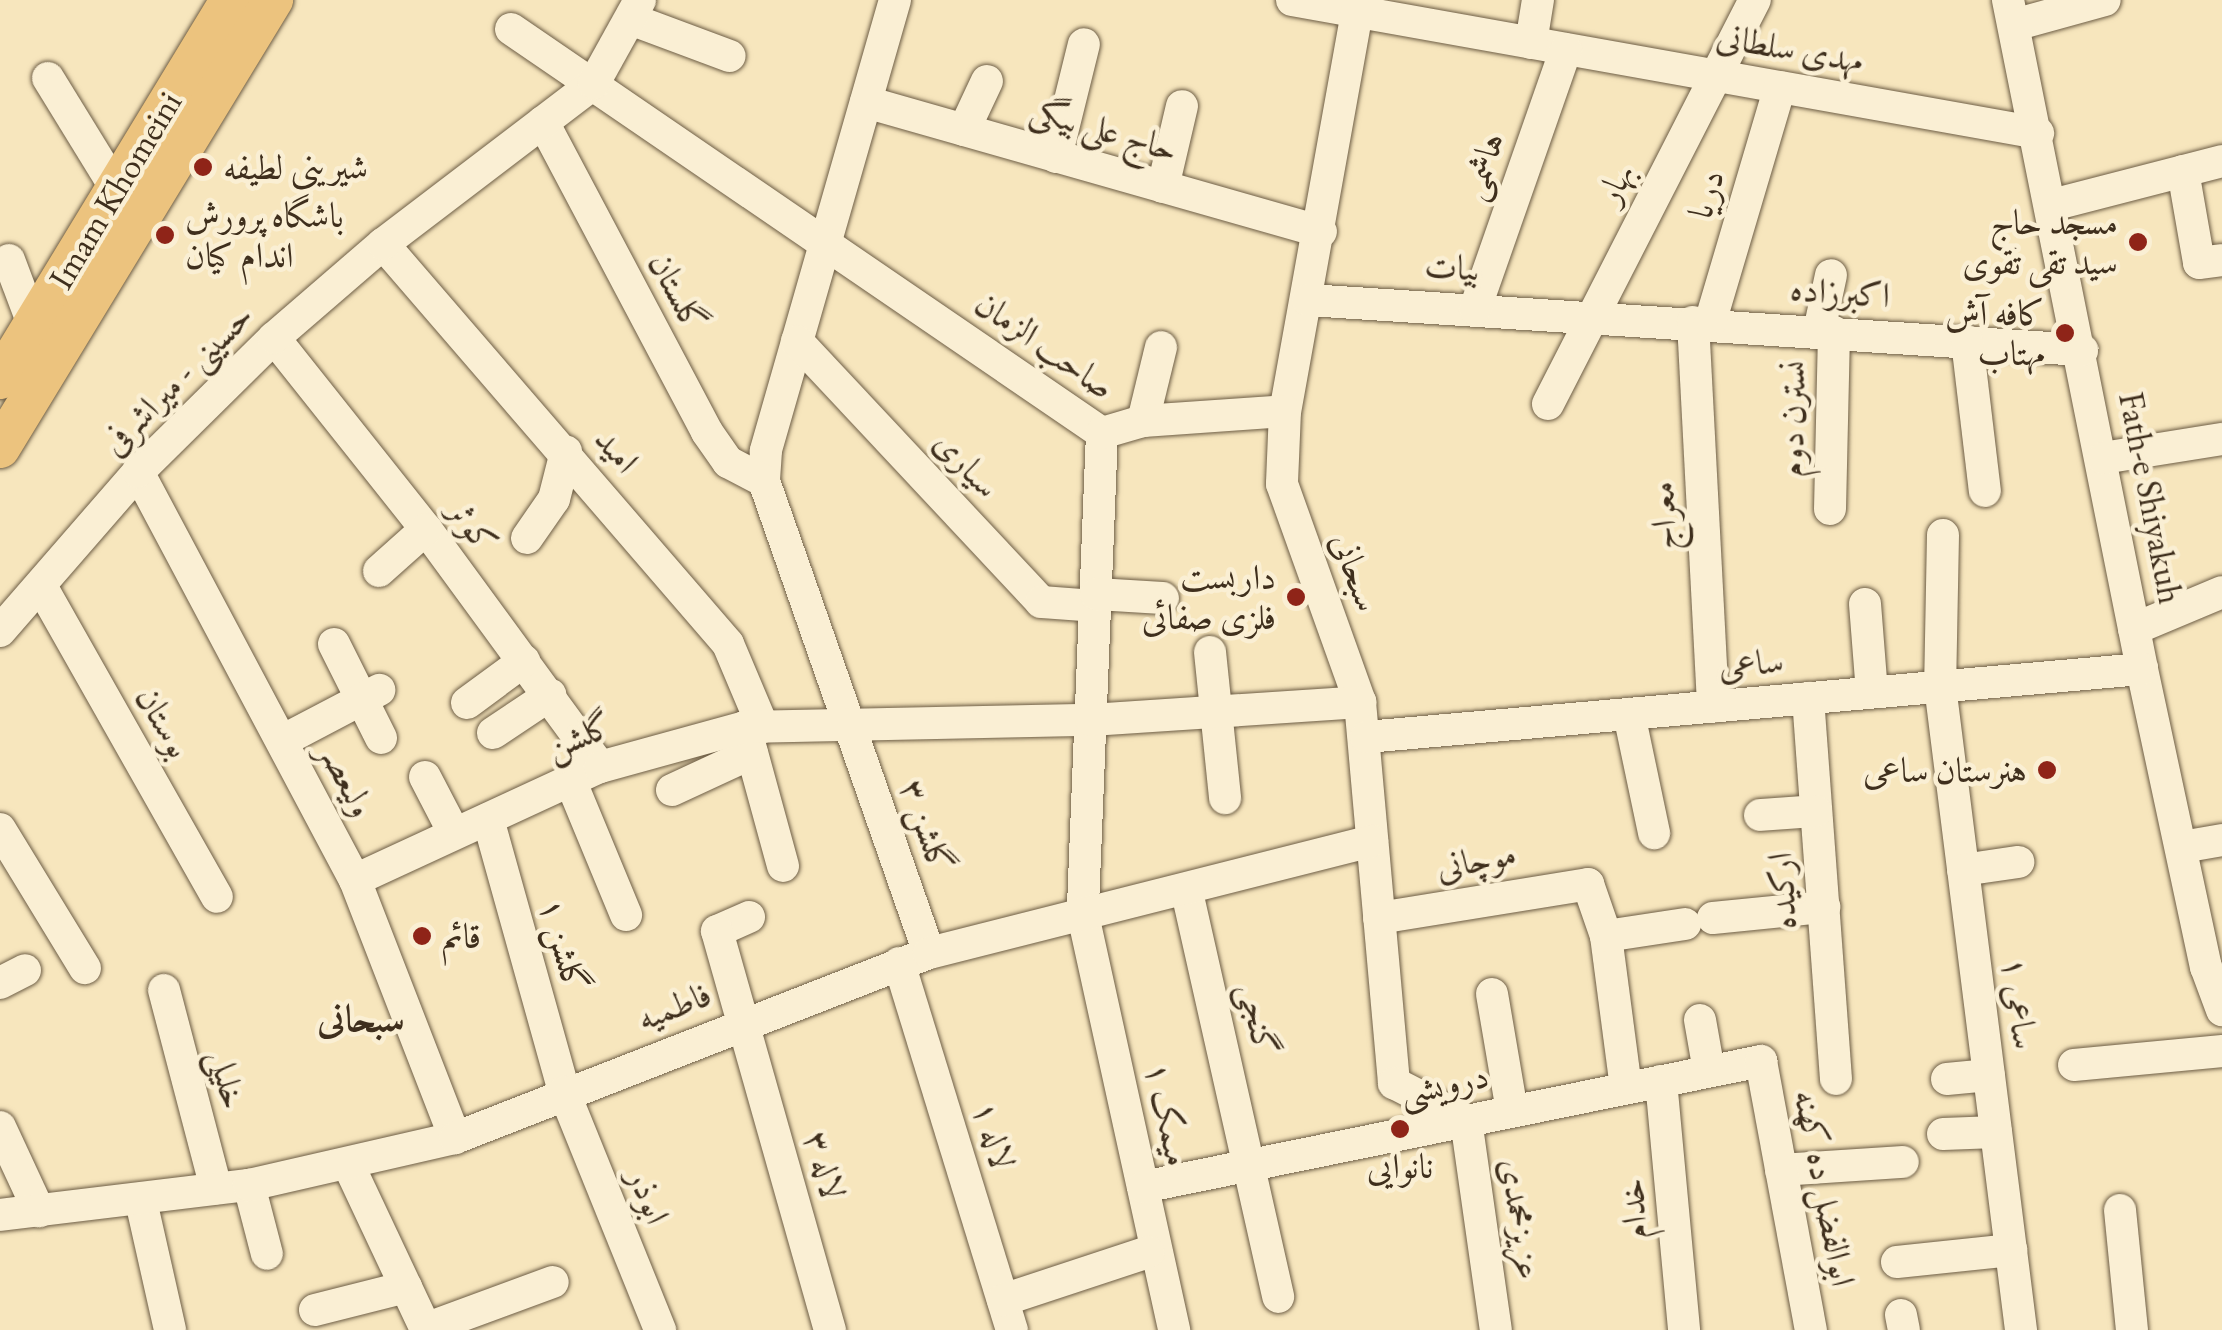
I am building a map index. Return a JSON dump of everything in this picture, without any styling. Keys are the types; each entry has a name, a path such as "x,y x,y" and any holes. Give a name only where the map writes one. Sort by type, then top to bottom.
{"main road":[{"name":"Imam Khomeini","path":"0,448 230,0"},
{"name":"Imam Khomeini","path":"0,379 33,324 126,206 272,0"}],"street":[{"path":"849,725 764,481 766,450 895,0"},
{"name":"مهدی سلطانی","path":"1292,0 2038,133"},
{"path":"1531,43 1538,0"},
{"name":"بهار","path":"1548,404 1756,0"},
{"path":"2011,13 2104,0"},
{"path":"636,10 730,56"},
{"name":"حسینی - میراشرفی","path":"0,630 138,472 274,338 383,244 594,83 636,10"},
{"name":"سبحانی","path":"1356,12 1321,232 1285,411 1282,484 1360,702 1394,1083 1466,1120"},
{"name":"Fath-e Shiyakuh","path":"2011,13 2082,350 2142,669 2222,1010"},
{"name":"صاحب الزمان","path":"511,29 1102,432 1084,915"},
{"path":"1056,157 1084,44"},
{"name":"هاشمی","path":"1475,308 1566,49"},
{"path":"48,78 126,206"},
{"path":"964,130 987,81"},
{"name":"دریا","path":"1701,322 1780,88"},
{"name":"حاج علی بیگی","path":"866,102 1321,232"},
{"path":"1163,187 1182,106"},
{"name":"گلستان","path":"542,122 707,432 728,462 764,481"},
{"path":"2052,205 2222,161"},
{"path":"2183,171 2200,264 2222,260"},
{"name":"امید","path":"383,244 728,644 783,866"},
{"path":"9,260 33,324"},
{"name":"نسترن دوم","path":"1830,509 1826,332 1831,275"},
{"name":"بیات","path":"1308,300 1593,315"},
{"name":"اکبرزاده","path":"1593,315 2082,350"},
{"name":"معراج","path":"1701,322 1713,706"},
{"name":"کوثر","path":"274,338 426,529 550,696 586,774 626,916"},
{"name":"سیاری","path":"796,341 1041,602 1163,598"},
{"path":"1967,342 1985,492"},
{"path":"1143,421 1160,348"},
{"path":"1102,432 1143,421 1285,411"},
{"path":"2103,458 2222,438"},
{"path":"527,538 554,498 566,452"},
{"name":"ولیعصر","path":"138,472 355,880 455,1138"},
{"path":"379,571 426,529"},
{"name":"ساعی ۱","path":"1942,535 1940,686 2021,1330"},
{"name":"بوستان","path":"41,586 217,897"},
{"path":"2134,629 2222,592"},
{"path":"1865,604 1872,692"},
{"path":"334,644 370,695 381,738"},
{"path":"1210,652 1226,798"},
{"path":"466,703 524,660"},
{"name":"ساعی","path":"1366,736 2142,669"},
{"path":"282,741 370,695"},
{"path":"493,732 550,696"},
{"name":"ارکیده","path":"1808,698 1836,1079"},
{"name":"گلشن","path":"355,880 586,774 753,735 849,725 1091,720 1360,702"},
{"path":"1628,714 1654,833"},
{"name":"گلشن ۳","path":"849,725 914,958"},
{"path":"672,790 753,735"},
{"path":"425,776 454,834"},
{"path":"1760,815 1816,812"},
{"name":"گلشن ۱","path":"488,819 564,1092"},
{"path":"0,829 86,968"},
{"path":"2182,847 2222,840"},
{"name":"فاطمیه","path":"0,1215 142,1201 232,1186 349,1166 455,1138 564,1092 914,958 1188,892 1372,841"},
{"path":"1963,870 2018,862"},
{"name":"موچانی","path":"1380,918 1588,884 1606,936"},
{"name":"گنجی","path":"1188,892 1253,1166 1278,1298"},
{"path":"1626,1088 1606,936 1824,907"},
{"name":"میمک ۱","path":"1084,915 1174,1330"},
{"name":"لاله ۳","path":"749,916 717,931 830,1330"},
{"name":"لاله ۱","path":"914,958 1007,1315"},
{"name":"خلیلی","path":"164,990 232,1186 267,1254"},
{"path":"1492,994 1512,1111"},
{"path":"1700,1020 1709,1071"},
{"path":"2074,1065 2222,1051"},
{"name":"درویشی","path":"1143,1186 1761,1061"},
{"name":"ابوالفضل ده کهنه","path":"1761,1061 1811,1330"},
{"path":"1946,1079 1989,1075"},
{"name":"خدام","path":"1662,1081 1684,1330"},
{"name":"ابوذر","path":"564,1092 660,1330"},
{"name":"عزیزمحمدی","path":"1466,1120 1496,1330"},
{"path":"0,1128 39,1211"},
{"path":"1943,1134 1996,1132"},
{"path":"1781,1170 1902,1162"},
{"path":"349,1166 426,1330 553,1282"},
{"path":"142,1201 170,1330"},
{"path":"2120,1210 2132,1330"},
{"path":"1897,1262 2011,1250"},
{"path":"1007,1315 1148,1252"},
{"path":"316,1310 406,1287"}],"place":[{"name":"شیرینی لطیفه","path":"203,167"},
{"name":"باشگاه پرورش اندام کیان","path":"165,235"},
{"name":"مسجد حاج سید تقی تقوی","path":"2138,242"},
{"name":"کافه آش مهتاب","path":"2065,333"},
{"name":"داربست فلزی صفائی","path":"1296,597"},
{"name":"هنرستان ساعی","path":"2047,770"},
{"name":"قائم","path":"422,936"},
{"name":"نانوایی","path":"1400,1129"}],"district":[{"name":"سبحانی","path":"361,1018"}]}
